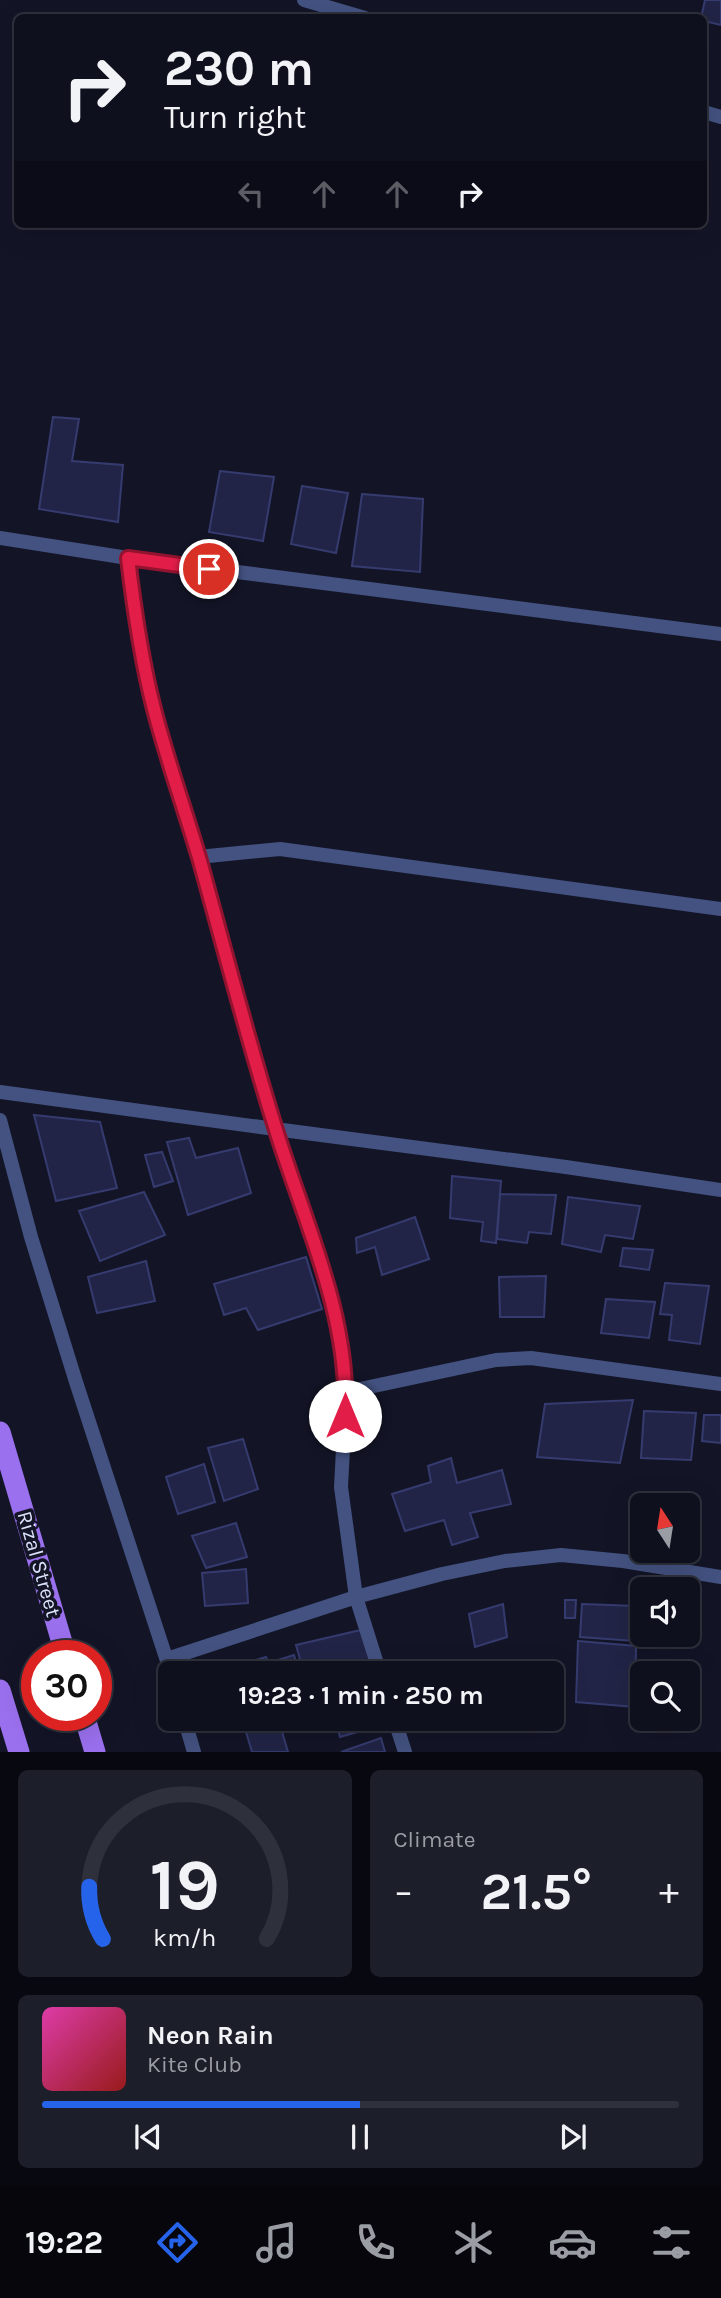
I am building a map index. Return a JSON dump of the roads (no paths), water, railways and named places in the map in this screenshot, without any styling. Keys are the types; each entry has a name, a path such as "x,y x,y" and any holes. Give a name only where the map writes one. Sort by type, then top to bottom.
{"main road":[{"name":"Rizal Street","path":"0,1432 61,1640"},
{"path":"0,1690 19,1752"},
{"path":"88,1731 94,1752"}],"street":[{"path":"304,0 351,14"},
{"path":"0,538 128,558 721,634"},
{"path":"128,558 137,635 154,710 275,1129 331,1298 341,1338 346,1392 341,1487 356,1597 376,1661"},
{"path":"198,857 280,849 721,909"},
{"path":"0,1092 721,1190"},
{"path":"0,1120 31,1237 167,1661"},
{"path":"346,1392 496,1360 531,1357 721,1384"},
{"path":"183,1661 356,1597 442,1574 505,1561 561,1555 623,1561 721,1577"},
{"path":"188,1731 194,1752"},
{"path":"398,1731 405,1752"}]}
